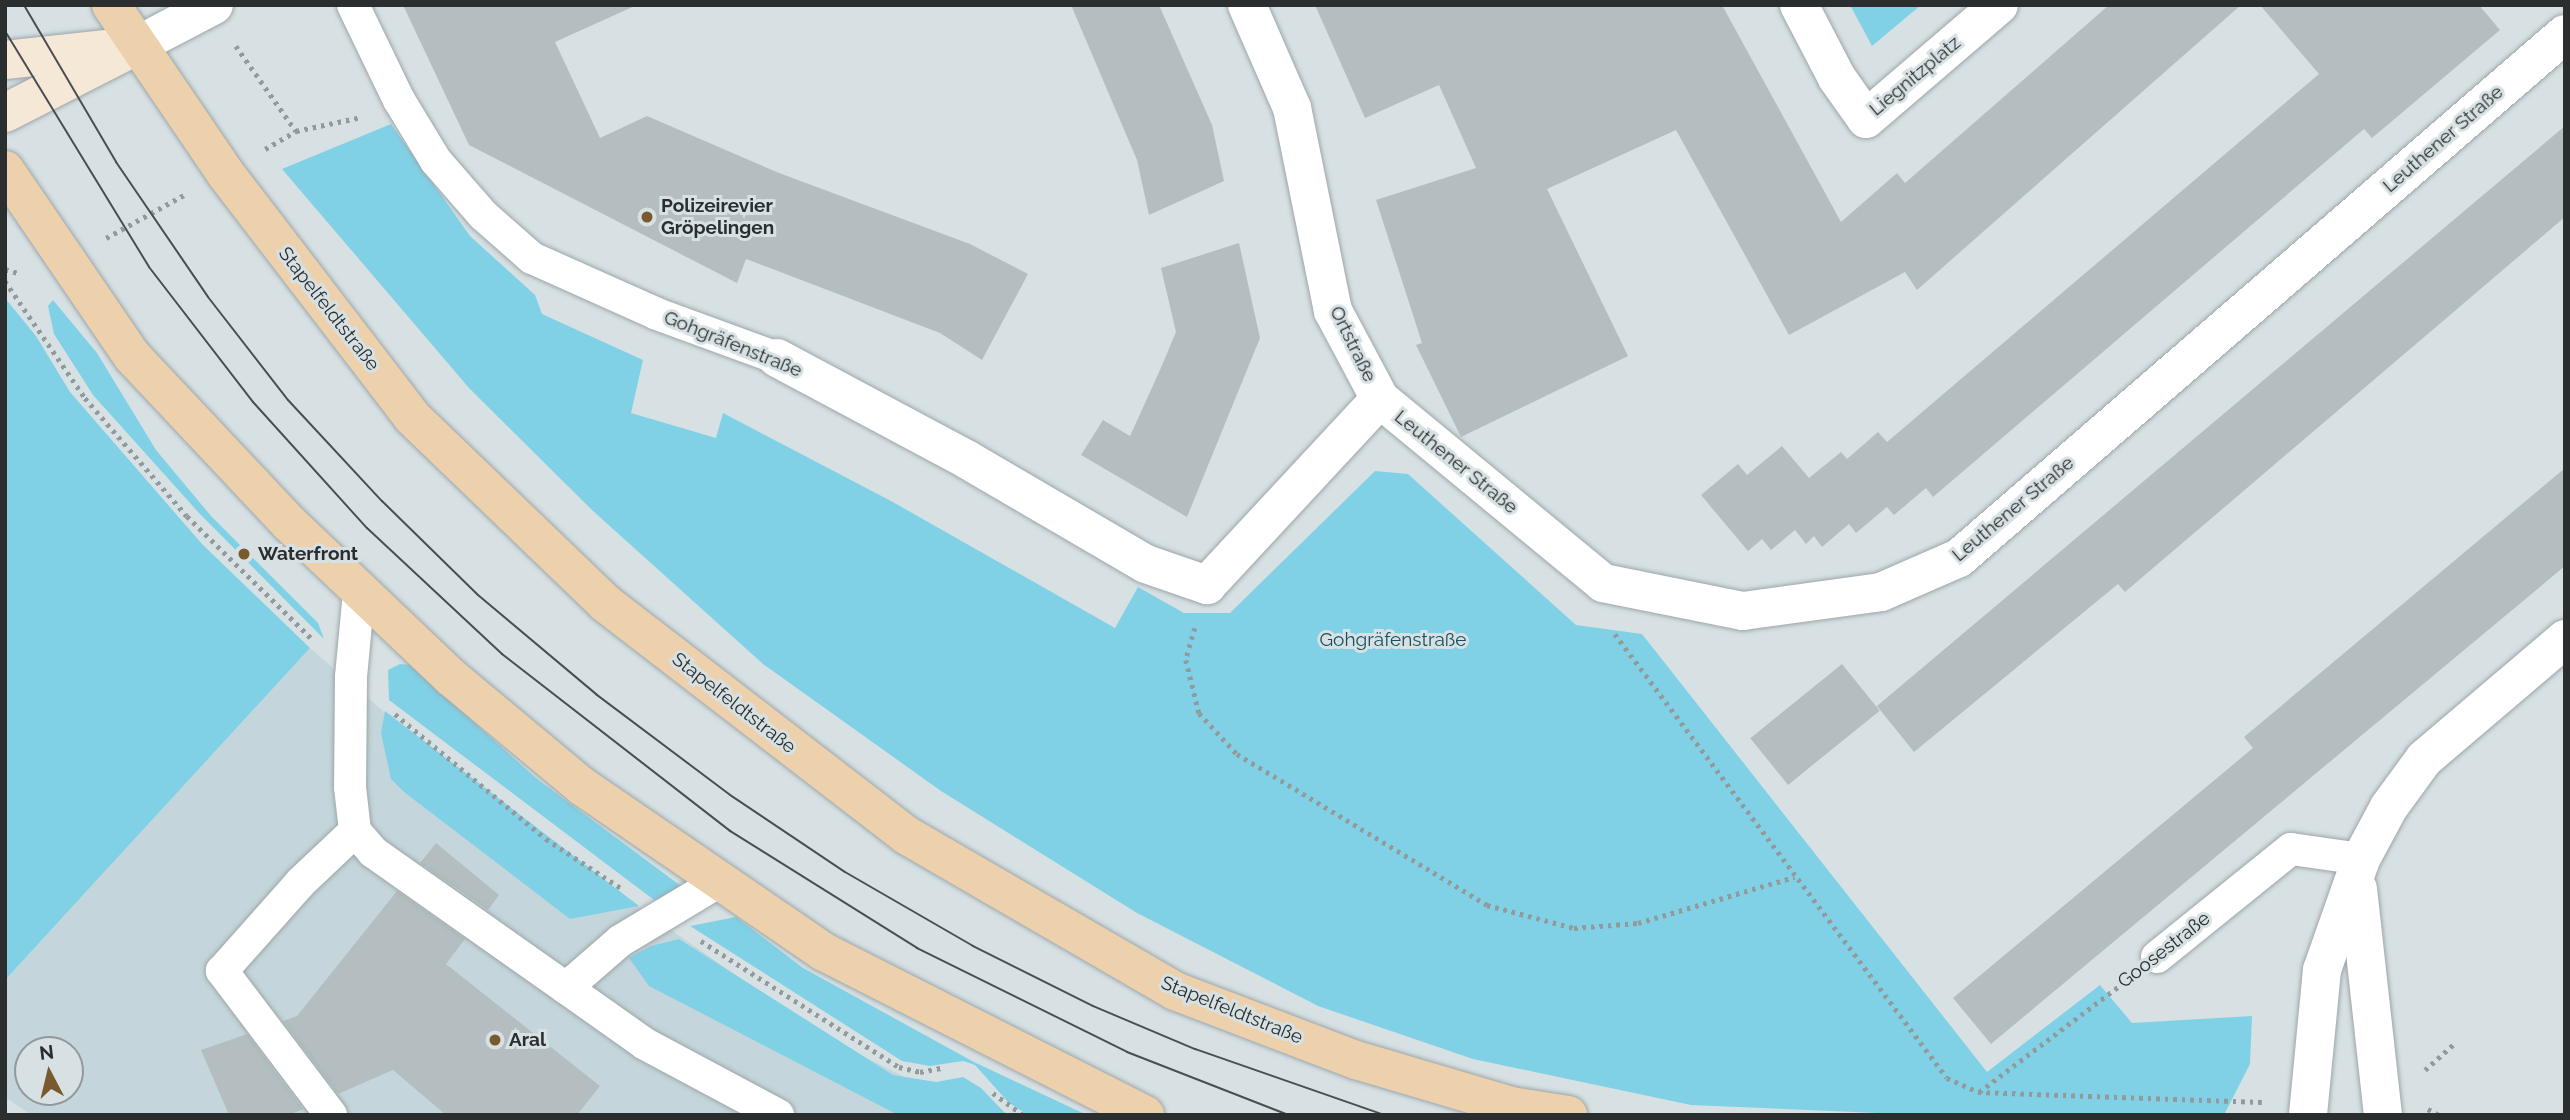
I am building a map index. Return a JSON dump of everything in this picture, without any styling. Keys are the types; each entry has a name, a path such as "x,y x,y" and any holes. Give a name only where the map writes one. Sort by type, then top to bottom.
{"main road":[{"name":"Stapelfeldtstraße","path":"111,5 135,46 225,173 412,417 605,603 906,835 1175,991 1356,1060 1511,1106 1568,1115"},
{"path":"5,170 65,262 132,356 359,592 452,678 583,787 718,882 824,952 1145,1115"}],"street":[{"name":"Ortstraße","path":"1207,585 1380,399 1333,311 1292,108 1247,5"},
{"name":"Liegnitzplatz","path":"1800,5 1837,78 1866,119 1999,5"},
{"path":"5,113 212,6"},
{"name":"Leuthener Straße","path":"1380,399 1603,583 1743,611 1881,592 1959,558 2565,34"},
{"path":"5,60 135,46"},
{"name":"Gohgräfenstraße","path":"778,358 966,459 1146,564 1207,585"},
{"path":"2308,1115 2322,970 2359,867 2389,807 2424,759 2565,639"},
{"path":"2359,867 2383,1115"}],"lane":[{"name":"Gohgräfenstraße","path":"353,5 399,100 436,161 483,215 532,258 657,314 778,358"},
{"path":"359,592 351,677 350,787 355,831 373,852 645,1044 778,1115"},
{"path":"331,1115 222,971 300,883 355,831"},
{"name":"Goosestraße","path":"2157,957 2291,849 2359,867"},
{"path":"566,988 620,942 718,882"}],"path":[{"path":"212,6 296,131"},
{"path":"5,269 34,279 296,131 352,122 399,100"},
{"path":"1603,583 1615,636 1947,1078 1978,1093 2269,1102"},
{"path":"1207,585 1186,660 1199,713 1237,754 1487,905 1573,928 1638,923 1794,877"},
{"name":"Goosestraße","path":"1978,1093 2157,957"}],"shaded area":[{"path":"310,648 491,804 820,1034 979,1115 31,1115 18,1106 84,1106 84,1036 14,1036 14,1103 5,1097 5,980"}],"green space":[{"path":"1850,5 1921,5 1872,46"},
{"path":"391,124 470,236 535,295 542,314 643,360 631,413 716,438 723,413 891,501 1115,628 1138,587 1184,613 1230,613 1375,471 1408,474 1576,625 1642,634 1987,1072 2100,985 2132,1023 2252,1016 2250,1064 2224,1115 1925,1115 1691,1105 1473,1059 1318,1006 1137,913 941,791 763,664 593,511 469,388 282,169"},
{"path":"5,298 36,336 70,392 202,544 310,648 5,980"},
{"path":"53,300 97,353 156,450 211,516 318,623 324,639 199,513 93,395 54,334 48,306"},
{"path":"400,664 410,665 537,779 689,892 654,900 389,700 388,670"},
{"path":"385,711 639,906 570,919 404,792 391,779 381,733"},
{"path":"736,917 803,968 974,1062 1087,1115 1026,1114 1008,1102 975,1065 963,1061 930,1066 902,1061 690,926"},
{"path":"679,939 893,1075 936,1082 963,1077 981,1088 1007,1115 898,1115 649,986 629,958 651,946"}],"building":[{"path":"403,5 637,5 555,42 600,138 647,116 779,173 970,244 1028,274 982,360 940,333 746,259 737,283 469,145"},
{"path":"1071,5 1159,5 1212,125 1224,181 1149,215 1137,160"},
{"path":"1315,5 1722,5 1841,222 1897,173 1905,183 2109,5 2241,5 1917,290 1905,272 1789,335 1676,130 1547,189 1628,356 1461,437 1416,345 1422,343 1376,200 1476,168 1439,85 1365,118"},
{"path":"2260,5 2479,5 2500,30 2372,138 2364,129 1933,497 1926,488 1894,515 1887,507 1856,533 1849,524 1822,547 1814,536 1806,544 1795,530 1771,550 1762,539 1748,551 1701,495 1738,464 1747,475 1782,446 1809,478 1841,452 1847,459 1878,432 1887,442 2319,74"},
{"path":"2565,126 2565,217 2125,592 2118,584 1914,752 1877,706"},
{"path":"1239,243 1260,338 1187,517 1081,455 1103,420 1130,436 1160,370 1176,332 1161,268"},
{"path":"2565,468 2565,566 1991,1044 1953,998 2253,748 2244,737"},
{"path":"1842,664 1880,711 1788,785 1750,738"},
{"path":"436,843 499,895 488,910 420,863"},
{"path":"397,891 465,939 446,964 600,1086 577,1115 446,1115 393,1070 338,1094 283,1021 297,1016"},
{"path":"247,1034 303,1109 289,1115 229,1115 201,1050"}],"tram line":[{"path":"24,5 116,162 208,297 288,400 382,501 478,595 597,695 730,795 845,872 973,946 1093,1006 1195,1049 1384,1115"},
{"path":"5,31 149,267 253,402 367,528 502,654 730,831 917,948 1127,1052 1289,1115"}],"place":[{"name":"Polizeirevier Gröpelingen","path":"647,217"},
{"name":"Waterfront","path":"244,554"},
{"name":"Aral","path":"495,1040"}]}
